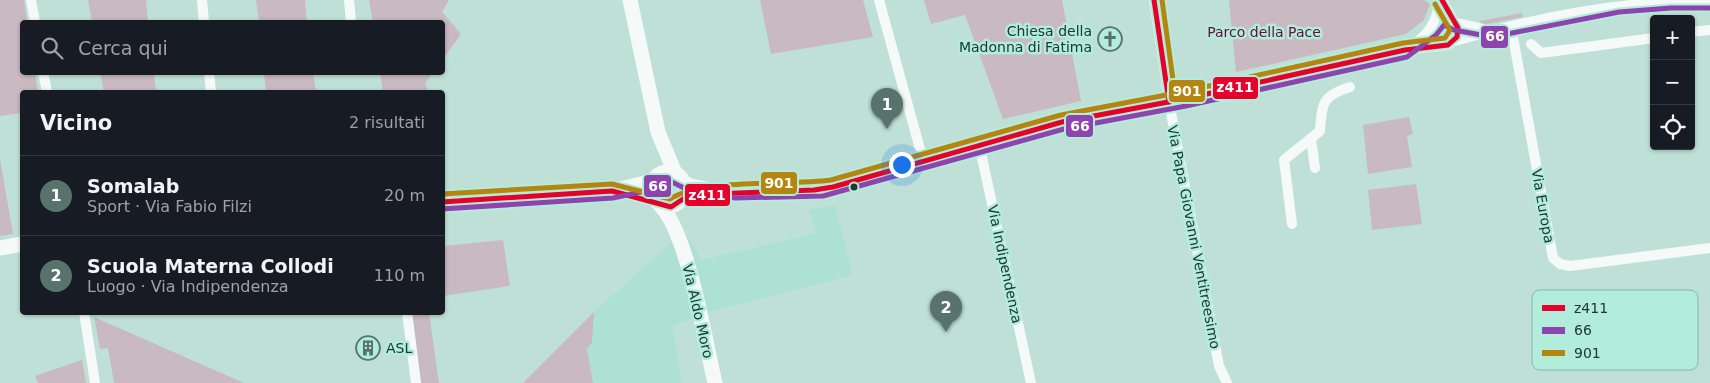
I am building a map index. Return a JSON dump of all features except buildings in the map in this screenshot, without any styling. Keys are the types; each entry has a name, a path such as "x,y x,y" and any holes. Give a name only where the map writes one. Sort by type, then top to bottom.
{"street":[{"path":"31,0 35,20"},
{"path":"202,0 204,20"},
{"path":"349,0 351,20"},
{"path":"630,0 658,132 685,188 683,200"},
{"path":"879,0 923,160"},
{"name":"Via Papa Giovanni Ventitreesimo","path":"1154,0 1169,102 1219,366 1226,383"},
{"path":"1440,0 1458,32 1455,41"},
{"path":"1440,0 1433,26 1433,39 1440,44"},
{"path":"612,191 671,206 683,200 736,191 822,189 1078,118 1169,102 1406,50 1440,44 1448,45 1491,30 1618,5 1671,0 1710,1"},
{"path":"1406,50 1444,17 1454,22 1491,30"},
{"name":"Via Europa","path":"1511,26 1553,258 1560,264 1570,266 1710,248"},
{"path":"1695,32 1710,30"},
{"path":"1621,31 1622,42"},
{"path":"1531,44 1541,53 1650,38"},
{"path":"44,75 47,90"},
{"path":"209,75 212,90"},
{"path":"1292,224 1284,160 1320,131 1322,106 1328,97 1334,92 1350,87"},
{"path":"658,132 651,192 658,204"},
{"path":"1311,139 1315,168"},
{"name":"Via Indipendenza","path":"979,144 1030,383"},
{"path":"445,202 612,191 654,179 666,172 701,186 736,191"},
{"name":"Via Aldo Moro","path":"681,240 683,200"},
{"name":"Via Aldo Moro","path":"658,204 670,216 681,240 715,383"},
{"path":"0,248 20,244"},
{"path":"84,315 95,383"},
{"path":"406,315 416,383"}],"shaded area":[{"path":"835,205 853,275 714,311 673,326 682,383 593,383 587,349 592,342 594,312 677,237 687,235 702,260 816,233 809,210"}],"green space":[{"path":"0,0 24,0 27,20 20,20 20,75 35,75 38,90 20,90 20,113 0,116"},
{"path":"88,0 146,0 148,20 92,20"},
{"path":"256,0 305,0 307,20 259,20"},
{"path":"369,0 449,0 442,12 461,34 445,56 445,20 373,20"},
{"path":"760,0 863,0 873,37 771,54"},
{"path":"924,0 1062,0 1081,101 1003,119 965,15 931,24"},
{"name":"Parco della Pace","path":"1229,0 1424,0 1430,4 1424,20 1406,34 1236,72"},
{"path":"1522,13 1523,17 1481,25 1480,21"},
{"path":"100,75 154,75 156,90 104,90"},
{"path":"264,75 313,75 316,90 266,90"},
{"path":"380,75 431,75 425,83 427,90 383,90"},
{"path":"1409,117 1413,134 1407,136 1412,167 1368,174 1363,125"},
{"path":"0,159 13,234 0,236"},
{"path":"1416,184 1422,224 1372,230 1368,190"},
{"path":"503,240 510,286 445,296 445,246"},
{"path":"594,312 592,342 587,349 593,383 523,383"},
{"path":"412,315 429,315 439,383 421,383"},
{"path":"94,317 244,383 114,383 108,348 100,349"},
{"path":"82,360 86,383 38,383 35,376"}],"transit line":[{"name":"z411","path":"1154,0 1169,102"},
{"name":"901","path":"1162,0 1176,101"},
{"name":"z411","path":"445,202 612,191 671,207 683,199 713,194 814,190 833,187 1062,122 1184,99 1405,50 1448,45 1457,37 1458,28 1442,0"},
{"name":"901","path":"445,194 612,184 670,199 684,192 724,185 831,180 1061,115 1182,92 1403,43 1445,38 1450,30 1435,4"},
{"name":"66","path":"445,209 613,198 650,190 668,180 690,191 735,198 823,196 1064,129 1186,106 1407,57 1436,35 1444,25 1454,30 1492,37 1619,12 1671,8 1710,8"}],"place":[{"name":"Chiesa della Madonna di Fatima","path":"1110,39"},
{"name":"Somalab","path":"887,129"},
{"name":"Scuola Materna Collodi","path":"946,332"},
{"name":"ASL","path":"368,348"}]}
